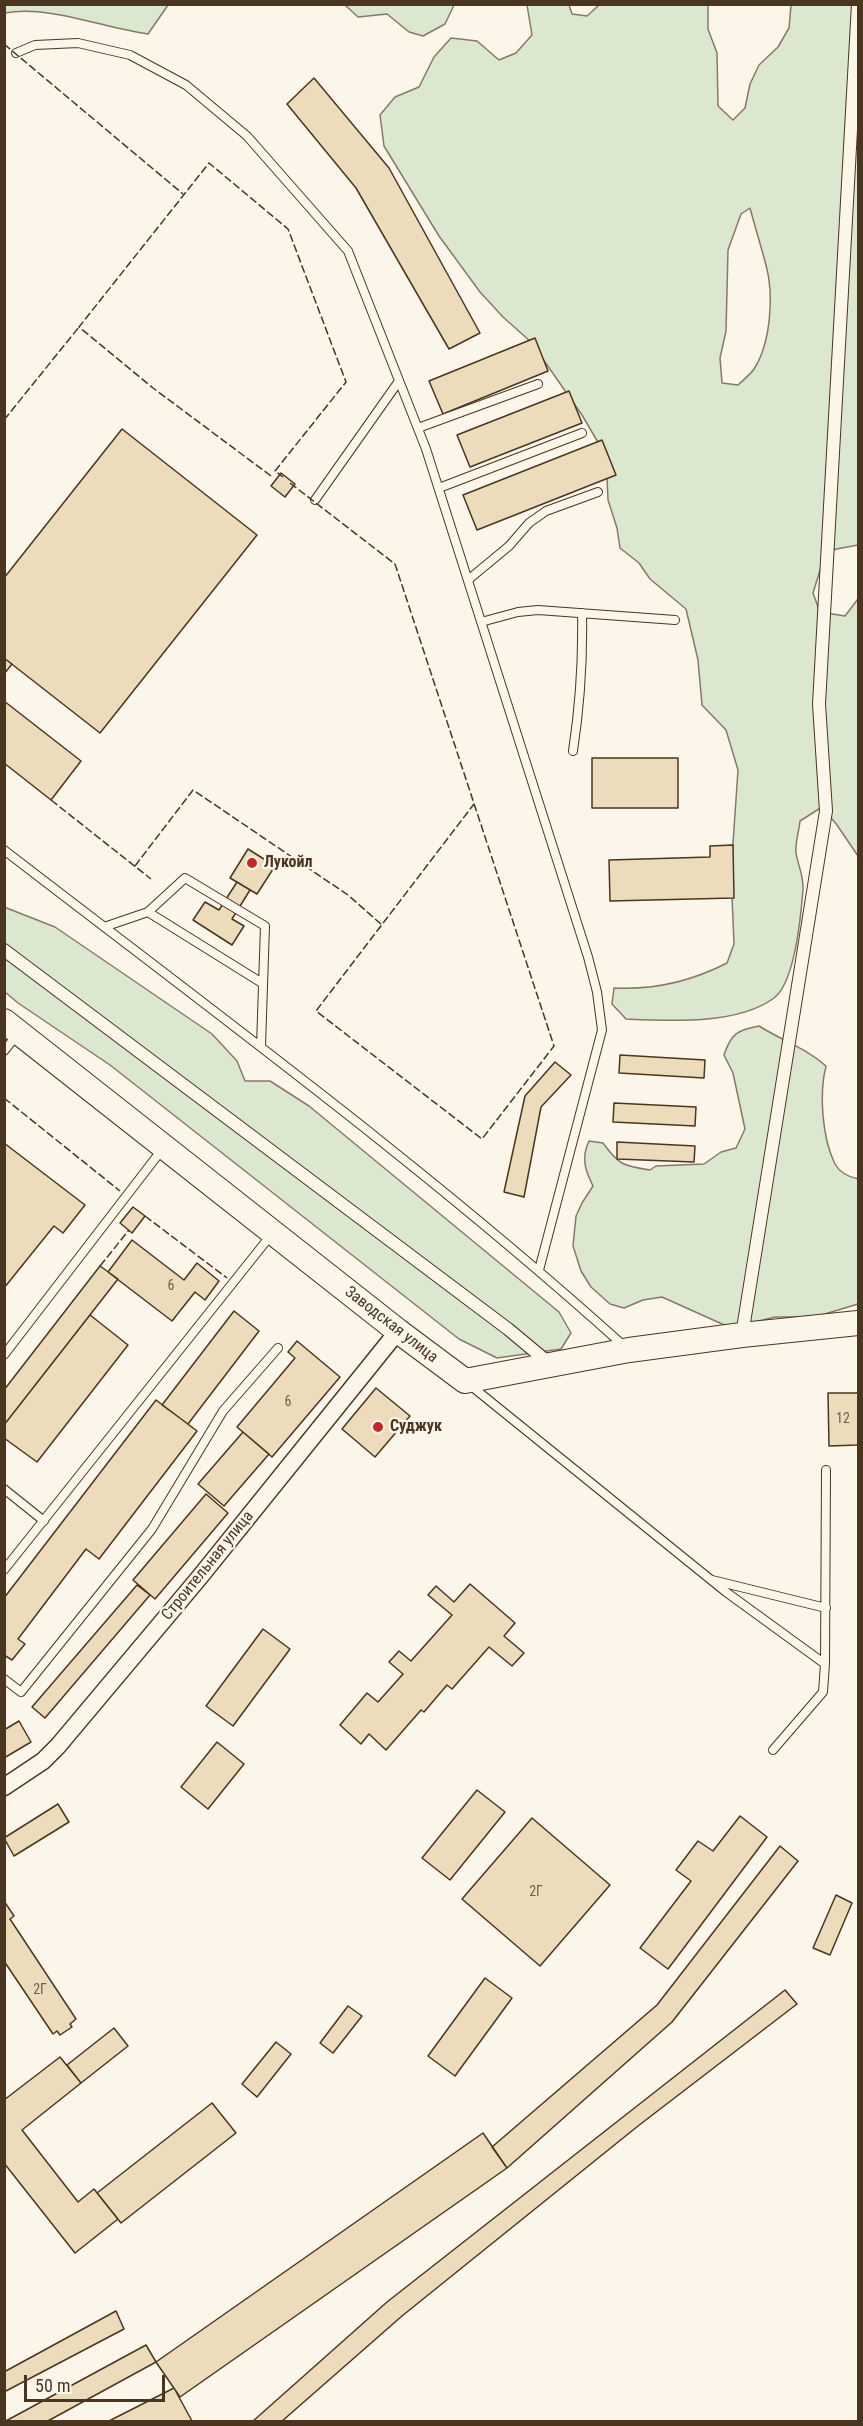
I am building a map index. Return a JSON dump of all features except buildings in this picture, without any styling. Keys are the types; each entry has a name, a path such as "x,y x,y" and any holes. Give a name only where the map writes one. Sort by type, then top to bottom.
{"main road":[{"name":"Заводская улица","path":"9,1034 164,1147 465,1381"},
{"path":"465,1381 629,1350 858,1323"}],"street":[{"path":"742,1335 826,811 819,704 858,4"},
{"path":"4,950 499,1322 551,1364"},
{"name":"Строительная улица","path":"4,1787 44,1761 58,1746 199,1578 398,1331"}],"lane":[{"path":"16,53 35,45 78,43 130,55 186,85 247,135 348,251 418,428 439,488 588,957 597,992 602,1030 539,1270"},
{"path":"315,500 399,381"},
{"path":"418,428 538,384"},
{"path":"439,488 582,433"},
{"path":"468,579 509,546 529,523 546,511 598,492"},
{"path":"481,622 519,612 538,610 675,620"},
{"path":"573,751 583,657 582,613"},
{"path":"4,850 261,1046 539,1270 629,1350"},
{"path":"104,927 148,912 184,878 265,926 261,1046"},
{"path":"148,912 262,983"},
{"path":"4,1355 164,1147"},
{"path":"4,1570 273,1233"},
{"path":"4,1678 21,1692 152,1529 223,1411 278,1348"},
{"path":"465,1381 710,1579 825,1665"},
{"path":"773,1750 823,1692 826,1608 826,1470"},
{"path":"4,1490 44,1521"},
{"path":"710,1579 826,1608"}],"green space":[{"path":"5,4 168,5 148,34 40,12 5,13"},
{"path":"708,4 708,29 717,53 718,106 733,120 745,108 750,84 759,65 778,47 789,28 791,5 858,5 858,545 826,551 813,593 820,612 845,616 858,599 858,856 822,807 800,821 796,853 803,884 801,915 796,947 787,978 774,998 759,1007 723,1017 682,1020 626,1019 612,1004 614,988 672,983 700,975 727,963 734,944 731,872 738,770 726,730 702,705 698,660 686,609 650,579 639,563 620,548 617,528 608,500 606,456 582,415 531,342 480,292 439,236 384,146 380,115 395,97 419,87 434,57 451,38 477,41 499,60 516,53 532,35 527,5 569,5 572,14 587,16 599,5","holes":["750,208 766,265 770,304 767,332 760,358 751,373 738,385 722,383 720,358 726,331 728,250 741,214"]},
{"path":"345,5 454,5 445,24 423,36 409,32 387,14 358,17"},
{"path":"4,907 55,927 212,1034 237,1061 245,1081 270,1081 309,1106 559,1312 571,1333 561,1349 497,1358 459,1339 110,1065 18,1003 5,992"},
{"path":"759,1026 802,1049 826,1066 822,1102 827,1142 839,1170 858,1179 858,1304 815,1317 775,1317 731,1328 662,1297 643,1300 624,1308 610,1304 591,1287 581,1271 573,1246 576,1216 593,1186 585,1164 585,1153 589,1141 603,1143 622,1163 650,1170 656,1166 704,1164 721,1152 736,1148 745,1129 733,1073 724,1055 729,1042 736,1034"}],"fence":[{"path":"4,44 183,194"},
{"path":"271,476 153,388 79,327 209,163 288,229 346,382 275,471 283,477"},
{"path":"4,420 79,327"},
{"path":"290,483 395,564 554,1046 482,1139 316,1011 474,804"},
{"path":"135,866 193,790 348,895 382,925"},
{"path":"51,800 151,879"},
{"path":"4,1098 120,1191"},
{"path":"145,1216 227,1278"},
{"path":"100,1266 129,1230"}],"place":[{"name":"Лукойл","path":"252,863"},
{"name":"Суджук","path":"378,1427"}]}
